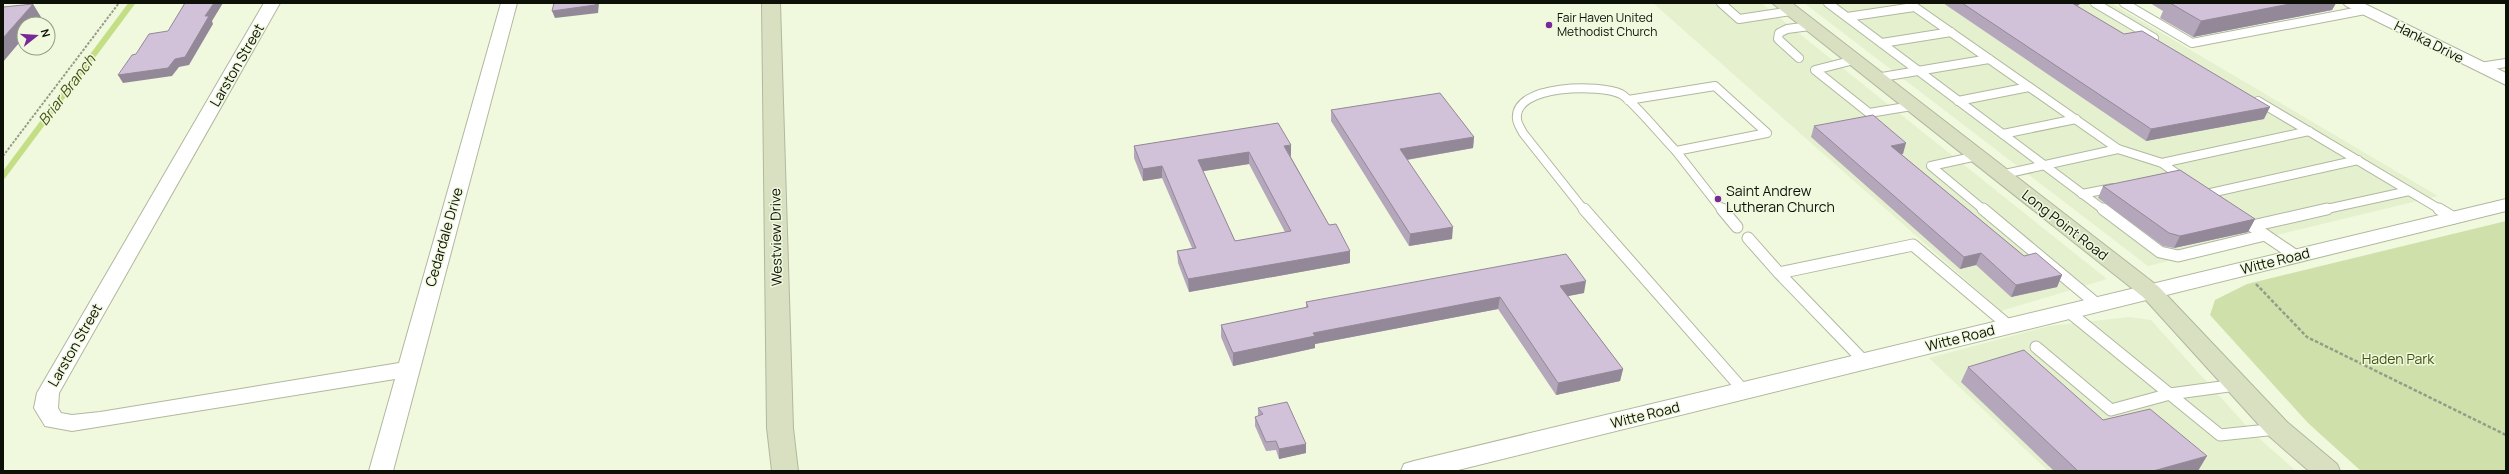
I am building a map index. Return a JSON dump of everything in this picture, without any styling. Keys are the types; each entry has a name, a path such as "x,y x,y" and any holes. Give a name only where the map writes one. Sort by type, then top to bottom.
{"main road":[{"name":"Westview Drive","path":"771,3 780,428 785,471"},
{"name":"Long Point Road","path":"1786,7 2150,292 2278,429 2326,471"}],"street":[{"name":"Larston Street","path":"272,3 48,393 46,408 54,420 72,423 100,420 408,369"},
{"name":"Cedardale Drive","path":"381,471 510,3"},
{"name":"Hanka Drive","path":"2358,6 2506,80"},
{"name":"Witte Road","path":"1414,471 2454,218 2506,204"}],"lane":[{"path":"1721,3 1739,19 1786,7"},
{"path":"1828,3 2160,252 2178,256 2265,235"},
{"path":"2095,3 2162,43"},
{"path":"2124,3 2192,43 2358,6"},
{"path":"1847,17 1912,5 2118,149 2162,163 2219,203"},
{"path":"1799,58 1778,39 1779,33 1787,29 1810,26"},
{"path":"1882,44 1951,32"},
{"path":"1876,78 1989,59"},
{"path":"1854,60 1815,70 1869,113 1912,106"},
{"path":"2480,67 2505,63"},
{"path":"1628,100 1715,86 1767,133 1676,150"},
{"path":"1958,101 2029,87"},
{"path":"1737,227 1703,188 1676,150 1622,94 1600,88 1553,90 1527,100 1519,109 1517,119 1523,133 1571,195 1744,391"},
{"path":"2249,95 2454,218"},
{"path":"2003,134 2076,119"},
{"path":"2162,163 2309,131"},
{"path":"2000,174 2044,166 2118,149"},
{"path":"1977,156 1933,164 1931,166 2098,305"},
{"path":"2200,190 2358,160"},
{"path":"2163,177 2177,174"},
{"path":"2082,194 2126,185"},
{"path":"2252,226 2409,191"},
{"path":"2232,212 2296,256"},
{"path":"1748,238 1779,273 1864,361"},
{"path":"1779,273 1913,245 2009,326"},
{"path":"2069,312 2220,435 2278,429"},
{"path":"2036,346 2111,410 2170,394 2238,385"}],"path":[{"path":"3,156 119,3"},
{"path":"2243,269 2307,337 2506,435"}],"shaded area":[{"path":"1653,3 1761,3 2107,279 2001,311"},
{"path":"1804,3 2111,3 2438,196 2148,266"},
{"path":"2129,317 2151,320 2252,432 2296,471 2048,471 1929,358 2049,326"}],"green space":[{"name":"Haden Park","path":"2506,221 2506,471 2361,471 2308,423 2210,315 2215,300 2247,284"}],"building":[{"path":"185,3 214,3 205,16 209,16 185,57 175,59 168,68 118,75 132,55 136,54 149,34 168,31"},
{"path":"554,3 596,3 595,5 552,11"},
{"path":"1962,3 2072,3 2124,34 2142,31 2270,107 2151,129"},
{"path":"2170,3 2295,3 2201,21"},
{"path":"33,4 22,16 16,16 16,23 3,38 3,7"},
{"path":"1440,93 1474,137 1400,149 1453,227 1410,234 1331,110"},
{"path":"1873,115 1906,143 1891,146 2024,256 2036,253 2062,275 2016,285 1981,253 1964,257 1814,126"},
{"path":"1278,123 1291,145 1284,146 1329,225 1336,224 1350,251 1188,279 1177,251 1196,248 1162,166 1143,169 1134,146","holes":["1249,152 1291,231 1235,241 1198,160"]},
{"path":"2180,170 2255,219 2180,236 2169,233 2103,186"},
{"path":"1566,254 1586,281 1560,286 1623,369 1558,383 1500,297 1313,333 1315,336 1233,353 1221,325 1308,307 1306,302"},
{"path":"2024,350 2103,420 2150,409 2207,456 2153,471 2078,471 1968,367"},
{"path":"1287,402 1306,444 1279,449 1276,441 1266,442 1255,417 1263,414 1258,408"}],"waterway":[{"name":"Briar Branch","path":"3,176 132,3"}],"place":[{"name":"Fair Haven United Methodist Church","path":"1549,25"},
{"name":"Saint Andrew Lutheran Church","path":"1718,199"}]}
